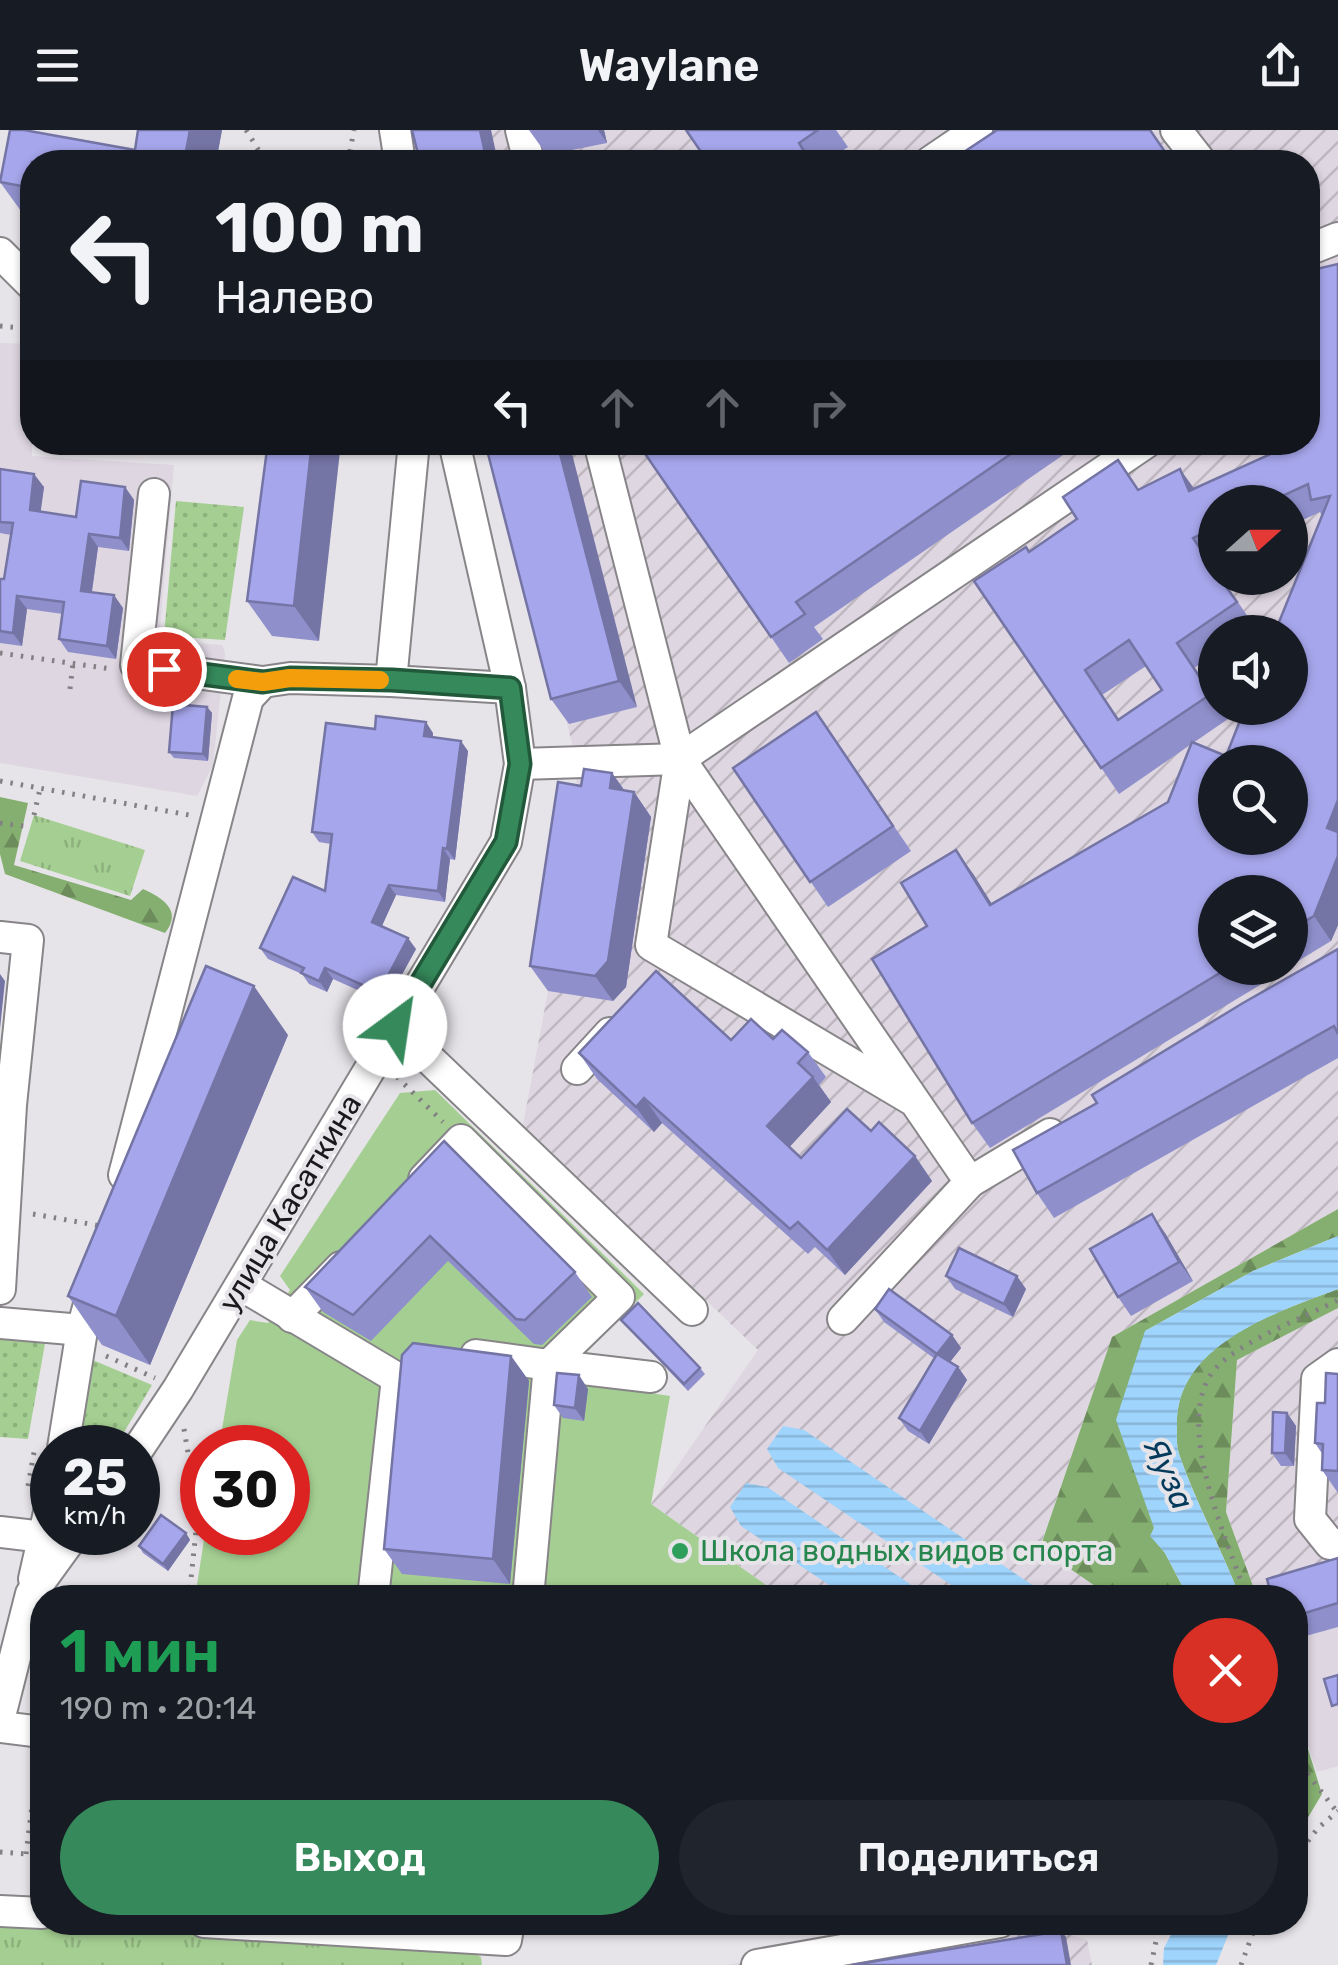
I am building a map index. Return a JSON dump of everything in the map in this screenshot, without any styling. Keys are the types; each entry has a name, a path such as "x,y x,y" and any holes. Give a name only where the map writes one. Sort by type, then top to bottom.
{"street":[{"path":"948,150 978,130"},
{"path":"0,253 20,273"},
{"path":"392,680 413,455"},
{"name":"улица Касаткина","path":"154,1425 506,842 520,764 510,688 457,455"},
{"path":"602,455 680,759 970,1182"},
{"path":"520,764 680,759 1129,455"},
{"path":"154,494 136,665 263,682 290,678 392,680 510,688"},
{"path":"110,1228 248,698 263,682"},
{"path":"680,759 650,945 914,1101"},
{"path":"0,937 28,940 11,1105 0,1289"},
{"path":"651,987 676,960"},
{"path":"576,1069 626,1014"},
{"path":"395,1026 692,1310"},
{"path":"843,1319 970,1182 1070,1121"},
{"path":"409,1195 460,1140 619,1297 548,1365 529,1585"},
{"path":"292,1317 357,1249"},
{"path":"67,1425 81,1338 101,1262"},
{"path":"240,1285 292,1317 404,1370 375,1585"},
{"path":"0,1323 81,1338"},
{"path":"441,1350 651,1376"},
{"path":"1338,1364 1317,1378 1310,1518 1330,1544 1338,1544"},
{"path":"0,1532 30,1535"},
{"path":"33,1585 40,1555"},
{"path":"38,1585 59,1555"},
{"path":"0,1716 6,1667 30,1597"},
{"path":"0,1727 30,1731"},
{"path":"0,1911 30,1912"},
{"path":"400,1935 506,1942"},
{"path":"757,1965 927,1935"}],"path":[{"path":"0,652 115,670"},
{"path":"70,689 73,663"},
{"path":"0,780 217,820"},
{"path":"34,815 40,788"},
{"path":"0,823 30,827"},
{"path":"412,1092 460,1140"},
{"path":"5,1210 110,1228"},
{"path":"1243,1585 1202,1459 1198,1428 1204,1388 1214,1370 1232,1354 1338,1300"},
{"path":"81,1338 178,1389 198,1512 190,1585"},
{"path":"1308,1775 1337,1811 1308,1841"},
{"path":"26,1854 30,1824"},
{"path":"0,1852 30,1854"},
{"path":"1152,1965 1158,1935"},
{"path":"1241,1965 1251,1935"}],"shaded area":[{"path":"423,130 1338,130 1338,1209 1112,1337 1040,1547 1094,1585 766,1585 651,1504 758,1350 523,1125 576,807 577,763 499,455 1320,455 1320,150 427,150"},
{"path":"0,343 20,344 20,455 174,465 159,640 222,645 225,653 213,765 197,796 0,763"},
{"path":"1338,1308 1338,1627 1308,1635 1308,1585 1253,1585 1226,1512 1237,1360"},
{"path":"1338,1627 1338,1766 1317,1772 1308,1745 1308,1635"},
{"path":"901,1935 1071,1935 1087,1940 1092,1965 727,1965"}],"green space":[{"path":"176,501 244,507 225,640 164,636"},
{"path":"0,797 28,803 14,865 131,900 143,889 163,901 171,912 165,933 5,874 0,854"},
{"path":"34,815 145,850 130,896 20,861"},
{"path":"435,1090 644,1294 583,1356 579,1382 670,1396 651,1504 766,1585 197,1585 202,1555 310,1555 310,1425 223,1425 237,1340 250,1320 268,1323 290,1290 280,1276 400,1093"},
{"path":"1338,1209 1338,1236 1253,1271 1145,1331 1154,1528 1151,1536 1182,1585 1094,1585 1040,1548 1112,1337"},
{"path":"1338,1289 1338,1308 1237,1360 1226,1512 1253,1585 1235,1585 1179,1454 1177,1424 1181,1396 1193,1372 1211,1352 1234,1335"},
{"path":"0,1334 46,1338 28,1439 0,1437"},
{"path":"88,1358 152,1385 128,1425 79,1425"},
{"path":"1308,1749 1322,1794 1308,1817"},
{"path":"0,1918 30,1920 30,1935 279,1935 460,1946 481,1957 482,1965 0,1965"}],"water":[{"name":"Яуза","path":"1338,1236 1338,1289 1234,1336 1193,1373 1181,1396 1177,1424 1179,1454 1235,1585 1182,1585 1165,1553 1150,1536 1154,1528 1116,1420 1145,1331 1253,1271"},
{"path":"783,1426 804,1430 1032,1585 951,1585 778,1468 767,1449"},
{"path":"746,1483 767,1487 911,1585 829,1585 741,1526 730,1507"},
{"path":"1171,1935 1228,1935 1216,1965 1163,1965 1164,1948"}],"building":[{"path":"10,130 135,150 20,150 20,186 0,182"},
{"path":"138,130 190,130 186,150 135,150"},
{"path":"412,130 480,130 484,150 417,150"},
{"path":"686,130 818,130 799,143 803,150 700,150"},
{"path":"997,130 1150,130 1164,150 967,150"},
{"path":"1338,264 1338,800 1327,828 1338,832 1338,856 1314,916 1308,920 1308,875 1198,875 1200,985 972,1123 872,959 927,926 901,883 956,850 990,905 1168,802 1192,742 1199,745 1198,855 1308,855 1308,745 1230,745 1238,725 1308,725 1308,615 1282,615 1290,595 1308,595 1308,550 1330,496 1311,500 1308,484 1202,485 1268,455 1320,455 1320,268"},
{"path":"266,455 311,455 294,606 247,601"},
{"path":"488,455 560,455 619,681 551,699"},
{"path":"646,455 1009,455 796,602 805,614 771,637"},
{"path":"1118,460 1138,490 1180,469 1189,491 1198,487 1198,536 1193,538 1198,545 1198,595 1232,595 1237,602 1218,615 1198,615 1198,629 1177,643 1198,674 1198,703 1101,768 974,581 1026,547 1029,552 1077,519 1063,497","holes":["1129,640 1162,690 1118,720 1085,670"]},
{"path":"0,469 34,474 30,510 76,517 81,481 125,487 120,538 89,534 81,591 114,595 107,646 59,639 64,602 17,596 13,633 0,631 0,579 4,579 13,523 0,522"},
{"path":"173,704 207,707 203,754 169,752"},
{"path":"816,712 893,826 810,882 733,768"},
{"path":"376,716 426,722 424,736 461,741 438,891 389,885 372,922 408,938 371,1008 358,1001 365,986 325,968 319,981 301,973 304,968 260,948 293,877 325,891 332,834 312,832 326,723 375,729"},
{"path":"584,769 612,773 610,788 634,792 608,961 595,976 530,966 558,782 581,786"},
{"path":"1338,949 1338,1034 1334,1026 1037,1193 1013,1150 1097,1103 1092,1095 1275,985 1308,985 1308,966"},
{"path":"206,966 254,986 116,1316 68,1296"},
{"path":"656,971 731,1040 751,1019 773,1039 782,1030 808,1052 798,1063 813,1077 767,1126 801,1158 847,1109 871,1131 879,1122 915,1156 827,1250 798,1222 790,1229 644,1098 636,1107 579,1053"},
{"path":"444,1141 575,1272 525,1320 516,1319 430,1236 353,1315 305,1287"},
{"path":"1152,1214 1179,1262 1118,1297 1090,1249"},
{"path":"959,1248 1017,1276 1004,1304 946,1276"},
{"path":"889,1289 952,1335 937,1354 875,1309"},
{"path":"638,1303 700,1368 684,1384 621,1320"},
{"path":"413,1343 511,1356 493,1559 384,1549 402,1355"},
{"path":"937,1354 958,1367 920,1431 899,1418"},
{"path":"557,1373 579,1375 575,1408 554,1405"},
{"path":"1326,1373 1338,1374 1338,1471 1322,1470 1323,1444 1315,1443 1317,1403 1325,1403"},
{"path":"1273,1412 1287,1413 1285,1453 1272,1453"},
{"path":"160,1516 180,1529 180,1541 163,1564 151,1555 160,1555"},
{"path":"1338,1558 1338,1603 1308,1612 1308,1585 1269,1585 1267,1579"},
{"path":"1338,1675 1338,1704 1332,1706 1324,1679"},
{"path":"1036,1935 1062,1935 1067,1965 852,1965"}],"slow traffic":[{"path":"237,679 380,680"}],"place":[{"name":"Школа водных видов спорта","path":"680,1551"}],"route":[{"path":"164,669 263,682 290,678 392,680 510,688 520,764 506,842 395,1026"}]}
